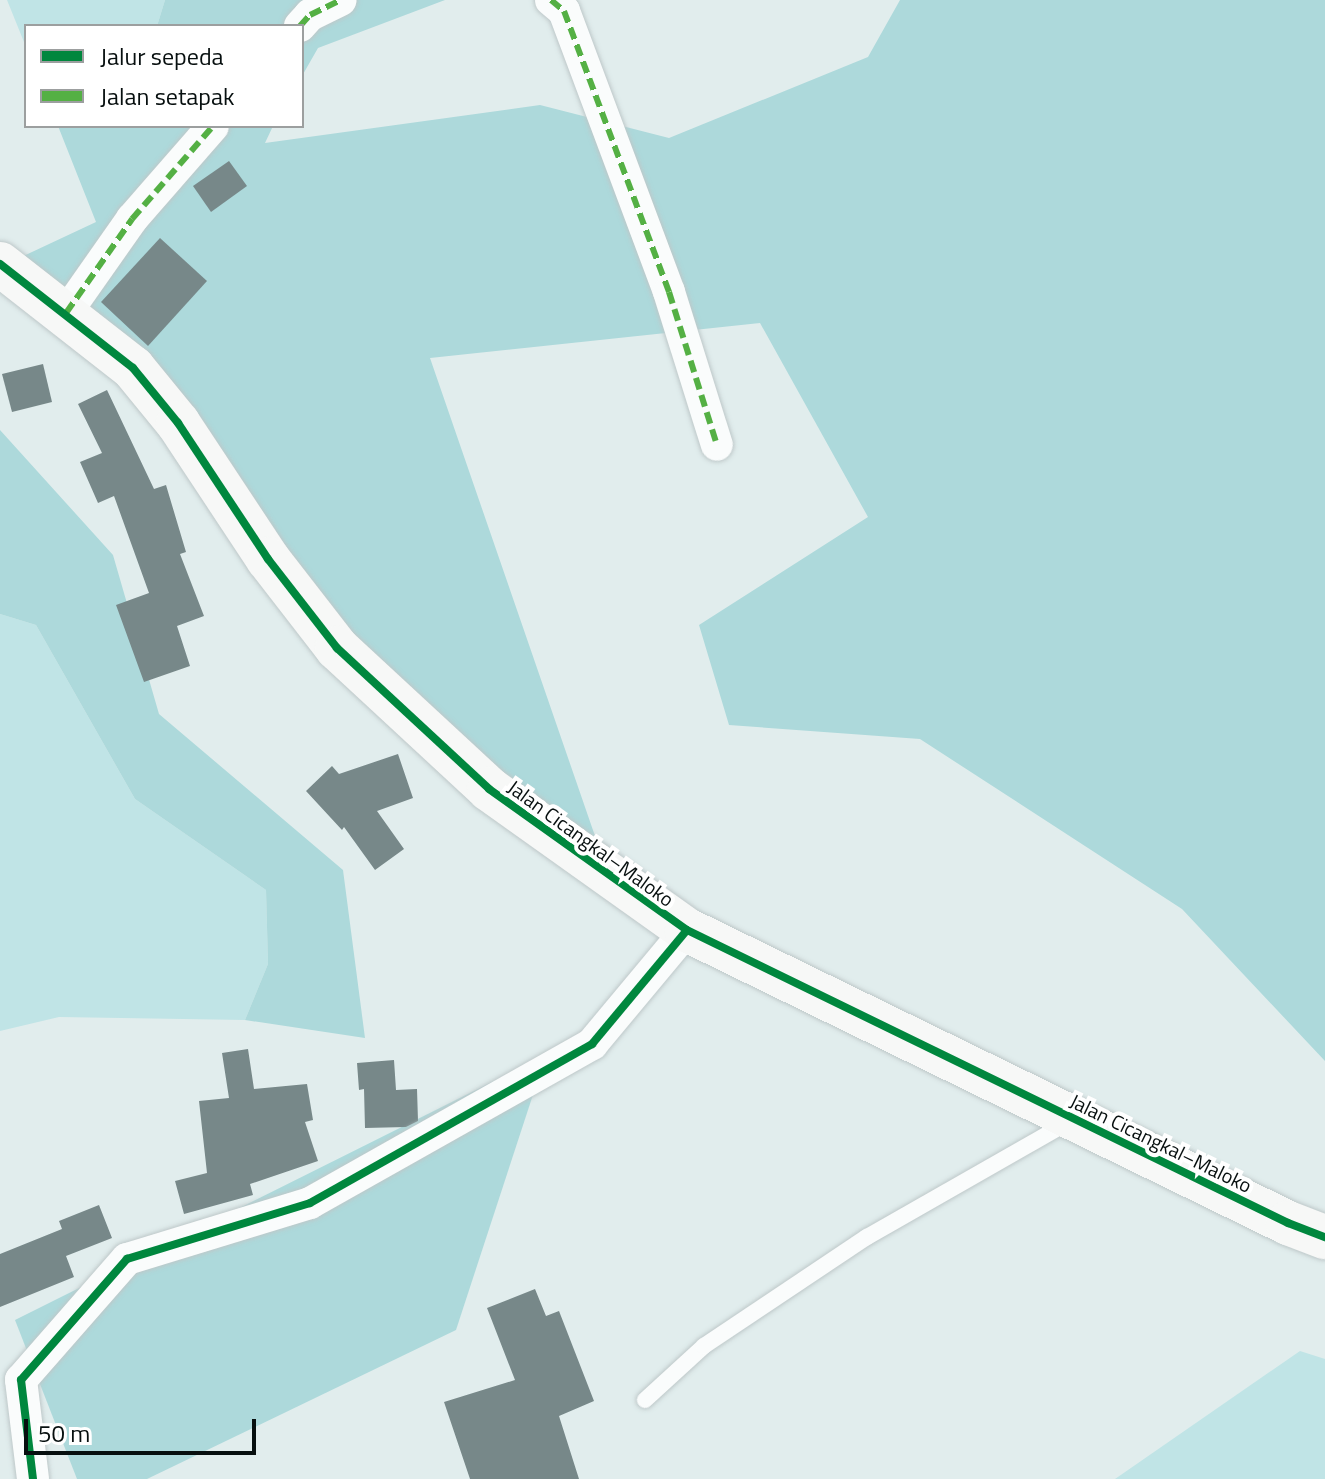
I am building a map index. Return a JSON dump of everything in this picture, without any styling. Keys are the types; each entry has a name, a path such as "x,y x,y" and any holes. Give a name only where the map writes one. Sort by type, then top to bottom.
{"street":[{"path":"302,24 310,15 341,0"},
{"path":"551,0 564,11 669,292 717,445"},
{"path":"66,313 132,219 211,128"},
{"name":"Jalan Cicangkal–Maloko","path":"0,264 133,368 178,423 268,559 337,648 489,789 687,930 1288,1223 1325,1237"},
{"path":"33,1479 21,1380 127,1259 310,1203 592,1044 687,930"}],"lane":[{"path":"645,1400 704,1346 867,1237 1074,1119"}],"shaded area":[{"path":"7,0 165,0 158,24 24,24 24,42"},
{"path":"165,0 445,0 318,48 304,72 304,24 158,24"},
{"path":"900,0 1325,0 1325,1061 1182,909 920,739 729,725 699,625 868,517 760,323 430,358 605,865 342,648 179,405 0,267 96,222 59,128 272,128 265,143 540,105 669,138 868,57"},
{"path":"0,430 113,555 159,714 343,870 365,1038 245,1020 268,964 266,890 135,799 36,625 0,614"},
{"path":"0,614 36,625 135,799 266,890 268,964 245,1020 59,1017 0,1031"},
{"path":"546,1055 456,1330 147,1479 77,1479 15,1320"},
{"path":"1300,1351 1325,1359 1325,1479 1115,1479"}],"building":[{"path":"229,161 247,186 211,212 193,186"},
{"path":"160,238 207,281 148,346 101,302"},
{"path":"43,364 52,402 12,412 2,374"},
{"path":"107,390 154,489 166,485 186,552 180,554 204,616 177,626 190,666 144,682 116,605 149,593 114,496 98,503 80,462 102,453 78,404"},
{"path":"398,754 413,798 377,811 404,849 375,870 344,827 342,830 306,791 332,766 339,774"},
{"path":"248,1049 254,1089 307,1084 313,1120 305,1122 318,1161 250,1184 253,1195 184,1214 175,1181 207,1173 199,1101 229,1098 222,1053"},
{"path":"394,1060 396,1090 417,1089 418,1121 406,1127 365,1128 364,1089 359,1090 357,1063"},
{"path":"99,1205 112,1238 66,1256 74,1277 0,1307 0,1254 62,1229 59,1221"},
{"path":"535,1289 546,1316 559,1311 594,1401 559,1416 579,1479 470,1479 444,1402 515,1380 487,1308"}],"marked path":[{"path":"302,24 310,15 341,0"},
{"path":"551,0 564,11 669,292 717,445"},
{"path":"66,313 132,219 211,128"}],"cycle path":[{"path":"0,264 133,368 178,423 268,559 337,648 489,789 687,930 1288,1223 1325,1237"},
{"path":"33,1479 21,1380 127,1259 310,1203 592,1044 687,930"}]}
